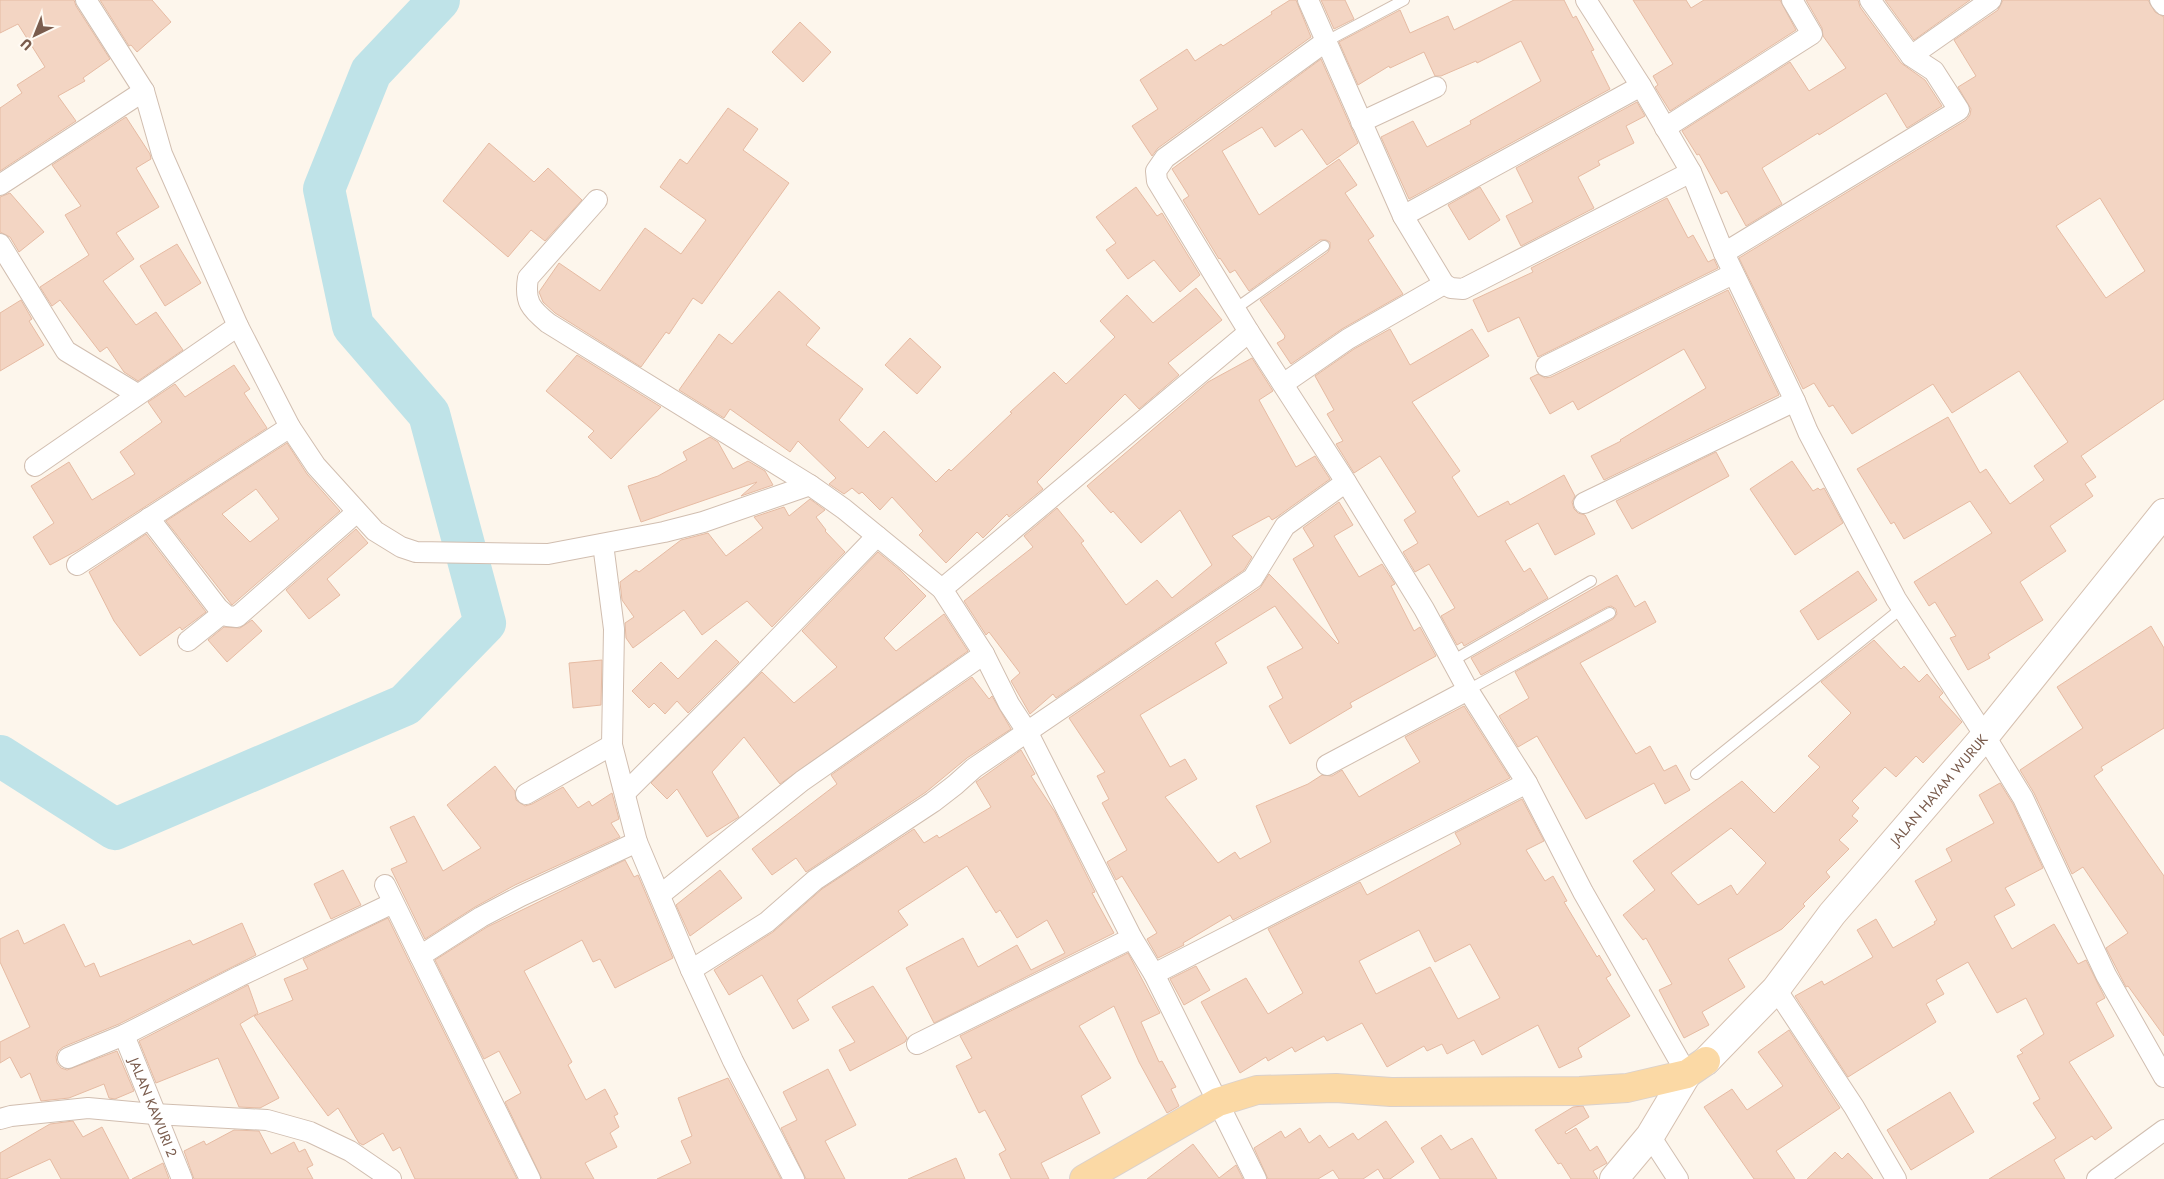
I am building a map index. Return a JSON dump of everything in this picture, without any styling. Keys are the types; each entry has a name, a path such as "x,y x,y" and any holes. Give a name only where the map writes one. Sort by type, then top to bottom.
{"main road":[{"name":"JALAN HAYAM WURUK","path":"1614,1179 1650,1136 1697,1068 1776,989 1832,914 1985,736 2164,513"},
{"path":"1084,1179 1218,1102 1257,1090 1336,1088 1391,1092 1580,1092 1627,1088 1697,1068"}],"street":[{"path":"86,0 144,91 162,154 238,326 290,427 316,466 375,530 401,547 416,552 548,554 664,532 703,522 810,485"},
{"path":"1308,0 1403,216 1444,284 1451,288 1463,288 1691,172"},
{"path":"1586,0 1641,86 1691,172 1733,274 1795,401 1808,432 1902,608 2023,798 2106,975 2164,1077"},
{"path":"1665,128 1812,34 1792,0"},
{"path":"1724,253 1959,110 1934,71 1910,56 1870,0"},
{"path":"1910,56 1991,0"},
{"path":"2160,0 2164,5"},
{"path":"1326,42 1165,158 1156,171 1157,181 1249,332 1346,482 1424,609 1468,690 1527,783 1583,892 1697,1068"},
{"path":"1403,216 1641,86"},
{"path":"1361,122 1436,87"},
{"path":"0,185 144,91"},
{"path":"597,200 528,278 526,293 535,313 664,396 810,485 942,589 984,654 1009,704 1028,733 1132,938 1154,974 1256,1179"},
{"path":"0,244 66,351 137,394"},
{"path":"1546,366 1733,274"},
{"path":"1283,384 1348,339 1444,284"},
{"path":"35,466 238,326"},
{"path":"942,589 1249,332"},
{"path":"1584,503 1795,401"},
{"path":"77,565 290,427"},
{"path":"691,970 767,922 815,880 933,802 956,785 974,768 1253,578 1284,526 1346,482"},
{"path":"149,518 223,613 231,617 237,617 357,512"},
{"path":"626,792 741,677 877,536"},
{"path":"603,544 614,629 612,745 626,792 637,842 691,970 733,1061 794,1179"},
{"path":"188,641 223,613"},
{"path":"660,895 802,781 984,654"},
{"path":"1327,765 1468,690"},
{"path":"526,794 612,745"},
{"path":"1154,974 1527,783"},
{"path":"420,956 481,917 637,842"},
{"path":"68,1058 124,1035 240,976 389,894 530,1179"},
{"path":"917,1044 1132,938"},
{"path":"1776,989 1854,1107 1896,1179"},
{"name":"JALAN KAWURI 2","path":"124,1035 154,1114 182,1179"},
{"path":"0,1119 11,1116 88,1108 154,1114 267,1120 310,1132 350,1151 390,1179"},
{"path":"2097,1179 2164,1130"},
{"path":"1650,1136 1678,1179"}],"lane":[{"path":"1326,42 1404,0"},
{"path":"1235,309 1324,246"},
{"path":"1452,661 1592,582"},
{"path":"1696,774 1902,608"},
{"path":"1468,690 1610,614"}],"building":[{"path":"0,0 74,0 110,59 83,78 85,81 58,96 76,121 0,171 0,108 22,93 17,85 45,67 18,24 0,33"},
{"path":"100,0 152,0 171,22 137,52 131,45 129,46"},
{"path":"1290,0 1296,0 1311,37 1158,148 1152,156 1132,126 1158,109 1140,80 1187,49 1195,61 1221,44 1223,46"},
{"path":"1321,0 1345,0 1354,19 1334,29"},
{"path":"1514,0 1564,0 1573,18 1576,16 1594,50 1591,51 1610,89 1409,199 1381,137 1413,121 1427,147 1471,124 1470,121 1541,81 1521,41 1477,63 1476,61 1441,76 1435,76 1424,52 1390,68 1389,66 1358,85 1339,42 1400,10 1410,33 1448,16 1454,30"},
{"path":"1633,0 1686,0 1691,8 1704,0 1780,0 1796,30 1670,111 1655,87 1658,85 1653,76 1673,64"},
{"path":"1806,0 1858,0 1860,7 1901,63 1925,80 1942,106 1907,128 1886,93 1819,135 1818,133 1762,168 1782,204 1746,226 1727,191 1721,194 1699,154 1697,155 1682,131 1790,62 1809,91 1846,68 1823,36 1822,28"},
{"path":"1885,0 1970,0 1914,40"},
{"path":"2003,0 2148,0 2155,12 2164,17 2164,399 2081,456 2096,477 2085,484 2093,496 2050,526 2066,551 2020,582 2043,620 1988,654 1990,658 1968,670 1950,638 1956,636 1935,602 1929,606 1914,582 1992,533 1970,501 1904,539 1894,522 1891,524 1857,469 1948,417 1980,473 1986,469 2010,504 2044,480 2034,466 2068,442 2019,371 1952,413 1933,384 1852,434 1833,405 1829,407 1814,383 1803,389 1739,258 1966,120 1970,115 1971,109 1958,87 1976,76 1954,40 1998,10","holes":["2100,198 2145,271 2106,298 2056,226"]},
{"path":"800,22 831,52 803,82 772,52"},
{"path":"1321,59 1358,143 1327,165 1302,129 1275,147 1262,127 1222,151 1259,215 1339,159 1357,185 1345,193 1374,236 1368,240 1403,294 1342,329 1291,364 1277,343 1284,339 1285,336 1260,300 1328,252 1330,242 1320,240 1249,291 1235,270 1230,273 1219,259 1183,200 1189,196 1172,169"},
{"path":"1637,102 1645,116 1626,126 1634,143 1598,161 1600,165 1578,177 1594,208 1521,246 1506,216 1533,202 1516,168"},
{"path":"728,108 758,129 743,150 789,183 702,304 693,298 669,334 666,332 641,367 555,313 543,302 539,292 559,263 600,291 645,228 681,254 706,220 660,187 680,159 687,164"},
{"path":"126,117 150,154 151,159 136,168 159,207 116,233 134,259 103,281 136,325 156,312 183,350 138,381 124,372 107,347 100,352 60,300 52,306 40,287 89,255 65,215 81,206 52,165"},
{"path":"489,143 534,182 548,168 582,200 545,241 531,230 508,257 443,201"},
{"path":"1136,187 1157,216 1162,213 1200,275 1180,292 1154,260 1128,279 1106,250 1116,243 1096,217"},
{"path":"1480,187 1500,220 1469,240 1448,205"},
{"path":"10,193 44,232 19,252 10,237 0,232 0,197"},
{"path":"1667,198 1688,238 1693,235 1708,262 1714,259 1718,268 1538,357 1519,317 1488,332 1473,300 1533,272 1531,268"},
{"path":"177,244 201,283 165,306 140,266"},
{"path":"1196,288 1222,320 1168,363 1179,375 1139,409 1125,394 1037,482 1043,489 1009,517 1007,514 983,538 977,532 946,563 919,535 923,531 892,497 880,510 862,492 859,494 852,488 844,494 829,484 836,478 798,441 790,452 730,409 724,418 679,390 719,334 732,344 779,291 820,328 806,345 863,389 839,420 868,448 884,431 936,482 949,469 951,471 1012,413 1010,412 1054,372 1066,384 1115,337 1100,321 1127,295 1153,323"},
{"path":"1728,290 1779,395 1604,480 1591,456 1621,441 1706,388 1684,349 1578,410 1573,401 1550,414 1530,378 1538,374 1545,378 1551,377"},
{"path":"21,300 32,319 29,321 44,345 0,371 0,313"},
{"path":"1390,329 1410,365 1472,329 1489,356 1412,402 1460,471 1452,477 1478,517 1508,501 1510,505 1564,475 1575,496 1572,502 1574,509 1578,513 1585,515 1595,534 1555,555 1538,523 1505,541 1524,572 1530,568 1548,598 1464,646 1462,642 1457,645 1441,616 1455,608 1429,564 1415,572 1403,552 1418,543 1404,520 1416,512 1380,456 1354,473 1336,444 1343,441 1327,414 1334,410 1315,376 1354,349"},
{"path":"910,338 941,367 917,394 885,365"},
{"path":"577,355 661,407 611,459 588,437 594,431 546,391"},
{"path":"1252,358 1273,391 1259,400 1296,467 1315,456 1330,479 1272,520 1269,516 1232,536 1252,557 1244,570 1056,698 1053,694 1030,714 1011,681 1020,673 989,632 986,635 964,601 1033,547 1024,536 1057,508 1084,541 1081,543 1126,605 1157,580 1172,598 1212,565 1180,510 1141,543 1113,511 1111,513 1087,486 1208,382"},
{"path":"234,365 250,389 244,393 267,428 78,550 50,565 33,537 54,523 31,486 69,462 92,500 135,474 120,452 162,422 148,402 175,384 185,397"},
{"path":"710,437 718,442 733,469 748,461 765,471 773,485 741,496 757,482 641,522 628,486 658,476 687,460 683,452"},
{"path":"287,443 307,474 340,511 232,605 166,521","holes":["256,489 279,519 250,542 222,514"]},
{"path":"1716,452 1729,476 1632,529 1616,501"},
{"path":"1792,461 1813,491 1818,488 1820,490 1824,488 1843,523 1795,555 1750,489"},
{"path":"810,499 825,510 816,517 825,531 845,552 772,627 747,601 702,635 684,610 633,648 626,638 625,623 634,617 622,600 620,582 636,570 639,572 681,540 708,533 726,556 763,528 754,517 784,507 789,516"},
{"path":"1339,502 1353,525 1334,536 1359,577 1382,564 1395,584 1391,586 1414,631 1420,627 1436,656 1350,703 1352,707 1290,744 1269,706 1283,698 1267,667 1303,648 1275,606 1215,643 1227,663 1140,715 1170,767 1185,759 1197,779 1165,797 1218,863 1235,852 1240,859 1271,842 1256,806 1308,784 1322,775 1332,776 1342,770 1359,797 1420,762 1405,737 1464,706 1510,778 1233,920 1230,915 1183,943 1184,945 1158,958 1147,939 1157,933 1122,876 1116,880 1107,862 1127,850 1102,803 1109,799 1097,776 1105,772 1069,718 1260,588 1269,574 1338,644 1339,642 1293,559 1314,546 1303,528"},
{"path":"356,529 368,543 327,579 340,595 309,619 286,590"},
{"path":"146,534 206,612 182,630 180,627 140,656 114,621 89,572"},
{"path":"878,552 900,570 926,596 884,638 896,651 944,614 968,651 780,784 744,737 712,772 739,817 707,837 677,789 667,799 651,783 762,672 794,703 837,667 802,631"},
{"path":"1858,571 1877,600 1818,640 1800,611"},
{"path":"1617,575 1635,607 1645,601 1656,622 1580,663 1636,754 1650,746 1664,771 1676,765 1690,790 1665,804 1654,783 1586,819 1537,736 1518,747 1499,716 1529,698 1515,672 1613,619 1617,614 1616,609 1611,606 1607,607 1481,675 1471,658"},
{"path":"252,620 262,631 227,662 208,640 224,627 240,628"},
{"path":"2151,626 2164,648 2164,728 2101,767 2103,770 2094,776 2164,876 2164,1036 2128,986 2126,987 2106,948 2128,933 2083,867 2072,874 2034,793 2020,770 2083,728 2057,687"},
{"path":"716,640 739,662 688,713 677,701 665,714 654,703 649,708 632,691 661,662 678,679"},
{"path":"1874,640 1901,669 1904,666 1919,682 1927,674 1943,693 1939,697 1962,722 1923,763 1916,756 1896,777 1885,767 1852,801 1859,808 1852,816 1858,821 1839,840 1849,849 1826,872 1830,877 1803,904 1805,906 1782,929 1728,959 1745,987 1702,1012 1709,1025 1684,1038 1659,990 1672,984 1646,938 1643,940 1623,915 1655,890 1633,861 1742,781 1774,813 1820,767 1808,756 1851,713 1821,682","holes":["1731,828 1766,863 1737,895 1731,885 1698,905 1671,873"]},
{"path":"602,660 601,705 573,708 569,663"},
{"path":"972,677 989,699 992,696 1011,729 967,758 926,792 806,872 796,858 772,875 752,849 837,784 831,775"},
{"path":"1021,750 1035,774 1031,776 1055,812 1095,892 1092,893 1114,933 934,1023 906,968 963,938 978,967 1017,945 1031,970 1065,953 1047,920 1017,938 1000,910 996,913 967,866 898,911 908,925 797,1000 809,1020 793,1029 762,975 729,995 714,970 773,932 822,889 914,829 924,843 937,835 939,838 991,807 976,782"},
{"path":"495,766 515,791 516,800 525,806 563,787 578,808 589,801 592,806 612,793 619,819 611,823 620,837 515,885 475,907 425,939 391,869 407,862 390,827 414,816 443,871 481,848 447,805"},
{"path":"2000,783 2013,804 2043,868 2005,888 2015,905 1994,916 2012,949 2054,924 2078,964 2086,960 2105,998 2096,1003 2114,1036 2069,1062 2112,1128 2095,1140 2092,1136 2054,1160 2065,1179 1989,1179 2056,1138 2033,1103 2040,1099 2017,1056 2023,1053 2020,1050 2044,1034 2026,998 1997,1013 1968,962 1936,980 1944,994 1926,1004 1936,1022 1848,1077 1795,996 1822,981 1824,985 1873,957 1857,930 1876,919 1893,948 1935,924 1934,922 1937,920 1915,881 1952,861 1946,849 1994,823 1979,795"},
{"path":"1522,799 1544,841 1526,850 1545,881 1553,876 1567,901 1564,902 1597,957 1599,955 1611,975 1606,978 1630,1016 1578,1048 1582,1057 1559,1068 1538,1025 1482,1055 1474,1040 1447,1054 1442,1044 1427,1051 1424,1046 1387,1067 1362,1023 1327,1041 1324,1036 1295,1052 1292,1047 1268,1061 1266,1057 1240,1073 1201,1002 1246,978 1268,1014 1303,993 1268,929 1360,882 1367,895 1461,844 1455,833","holes":["1419,930 1435,962 1470,944 1500,998 1458,1019 1430,967 1376,994 1359,961"]},
{"path":"625,860 634,877 638,875 673,958 615,988 600,959 593,962 582,940 524,971 572,1062 568,1065 586,1100 605,1089 618,1114 614,1116 619,1127 610,1133 617,1147 585,1163 594,1179 542,1179 505,1102 521,1093 499,1051 484,1059 435,960 487,927"},
{"path":"343,870 361,905 331,919 314,884"},
{"path":"720,870 742,898 690,936 676,905"},
{"path":"388,918 517,1179 415,1179 400,1147 393,1151 383,1133 363,1145 359,1143 338,1108 328,1116 254,1016 293,1000 284,979 308,969 303,959"},
{"path":"242,923 256,955 119,1024 63,1047 58,1051 57,1063 61,1068 67,1070 117,1051 134,1091 115,1099 109,1098 104,1084 69,1098 41,1101 30,1073 21,1078 10,1057 0,1063 0,1042 30,1027 0,962 0,939 18,930 24,944 64,924 85,967 94,963 100,977 190,940 193,945"},
{"path":"1128,953 1160,1013 1141,1022 1159,1062 1162,1061 1176,1087 1171,1089 1179,1106 1167,1113 1139,1062 1114,1006 1079,1026 1111,1078 1081,1096 1100,1133 1041,1163 1049,1179 1011,1179 999,1154 1006,1150 985,1110 979,1113 956,1066 972,1058 960,1036"},
{"path":"1196,966 1210,990 1184,1005 1170,979"},
{"path":"248,985 258,1013 240,1024 279,1098 260,1108 239,1107 218,1058 156,1083 139,1041"},
{"path":"873,986 907,1038 905,1042 850,1071 839,1050 855,1042 832,1007"},
{"path":"1789,1030 1840,1108 1776,1151 1795,1179 1754,1179 1704,1107 1732,1089 1747,1110 1783,1086 1758,1052"},
{"path":"828,1069 856,1125 825,1141 845,1179 806,1179 781,1128 797,1120 783,1092"},
{"path":"728,1078 781,1179 657,1179 691,1163 681,1141 692,1136 678,1098"},
{"path":"1950,1092 1974,1132 1911,1170 1887,1130"},
{"path":"1583,1106 1589,1117 1565,1132 1566,1134 1576,1128 1590,1151 1597,1146 1607,1163 1593,1171 1598,1179 1571,1179 1561,1163 1558,1164 1535,1130 1573,1107"},
{"path":"73,1121 83,1137 102,1127 129,1179 61,1179 50,1159 6,1179 0,1179 0,1153 50,1124"},
{"path":"1386,1121 1414,1162 1390,1179 1384,1179 1378,1169 1363,1179 1339,1179 1333,1170 1318,1179 1268,1179 1254,1148 1281,1131 1285,1138 1300,1128 1309,1143 1320,1135 1329,1148 1353,1133 1358,1140"},
{"path":"234,1130 259,1131 271,1154 294,1142 299,1152 305,1149 313,1165 307,1168 313,1179 194,1179 184,1151 204,1141 206,1145"},
{"path":"1441,1135 1451,1150 1472,1138 1497,1179 1440,1179 1421,1148"},
{"path":"1193,1144 1219,1178 1236,1165 1243,1179 1147,1179"},
{"path":"1835,1152 1842,1159 1848,1153 1873,1179 1807,1179"},
{"path":"956,1158 965,1179 908,1179"},
{"path":"163,1163 169,1179 132,1179"}],"waterway":[{"path":"0,756 115,829 405,705 485,623 429,414 353,326 324,189 371,72 439,0"}]}
